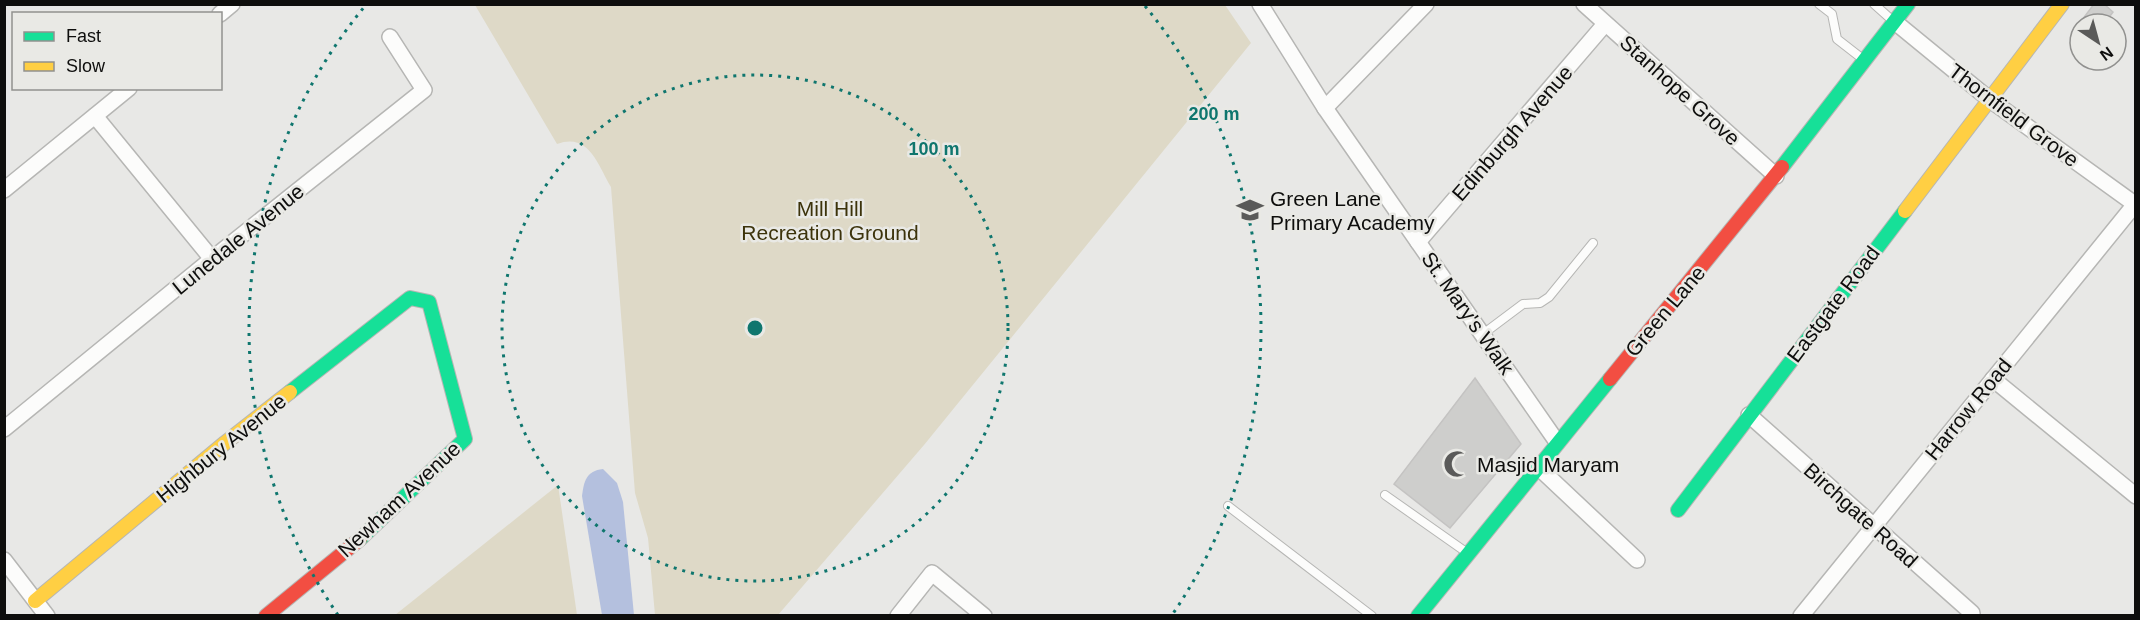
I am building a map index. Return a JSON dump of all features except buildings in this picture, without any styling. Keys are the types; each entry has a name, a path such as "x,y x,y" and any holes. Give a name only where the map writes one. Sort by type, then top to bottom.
{"street":[{"name":"St. Mary's Walk","path":"1260,4 1325,108 1557,442"},
{"path":"1325,108 1426,4"},
{"name":"Stanhope Grove","path":"1584,4 1776,176"},
{"name":"Green Lane","path":"1418,615 1776,176 1908,4"},
{"name":"Eastgate Road","path":"1678,510 2062,4"},
{"name":"Thornfield Grove","path":"1895,22 1989,99 2135,204"},
{"name":"Edinburgh Avenue","path":"1418,242 1605,24"},
{"name":"Lunedale Avenue","path":"4,429 424,90 390,37"},
{"path":"4,190 127,90"},
{"path":"95,116 212,259"},
{"name":"Harrow Road","path":"1801,615 2135,204"},
{"name":"Highbury Avenue","path":"35,601 225,443 410,298"},
{"name":"Newham Avenue","path":"266,615 372,529 465,438 429,302 410,298"},
{"path":"1993,379 2136,496"},
{"name":"Birchgate Road","path":"1749,415 1972,615"},
{"path":"1538,466 1637,560"},
{"path":"4,560 46,615"},
{"path":"898,615 932,573 984,615"}],"lane":[{"path":"1819,4 1832,14 1837,39 1865,61"},
{"path":"1874,4 1895,22"},
{"path":"1483,334 1523,304 1540,303 1549,297 1593,243"},
{"path":"1385,495 1468,553"},
{"path":"1228,506 1372,615"}],"green space":[{"name":"Mill Hill Recreation Ground","path":"475,5 1225,5 1251,43 924,445 778,615 655,615 648,538 635,493 611,187 597,161 585,147 568,142 557,144"},
{"path":"558,485 577,615 395,615"}],"water":[{"path":"603,469 617,483 623,502 634,615 602,615 582,496 589,474"}],"traffic: fast":[{"path":"1782,167 1908,4"},
{"path":"1678,510 1905,211"},
{"path":"290,392 410,298 429,302 465,439 360,539"},
{"path":"1418,616 1610,379"}],"traffic: slow":[{"path":"1905,211 2062,4"},
{"path":"35,601 290,392"}],"traffic: jam":[{"path":"1610,379 1782,167"},
{"path":"266,616 360,539"}],"place":[{"name":"Green Lane Primary Academy","path":"1250,210"},
{"name":"Masjid Maryam","path":"1457,464"}]}
